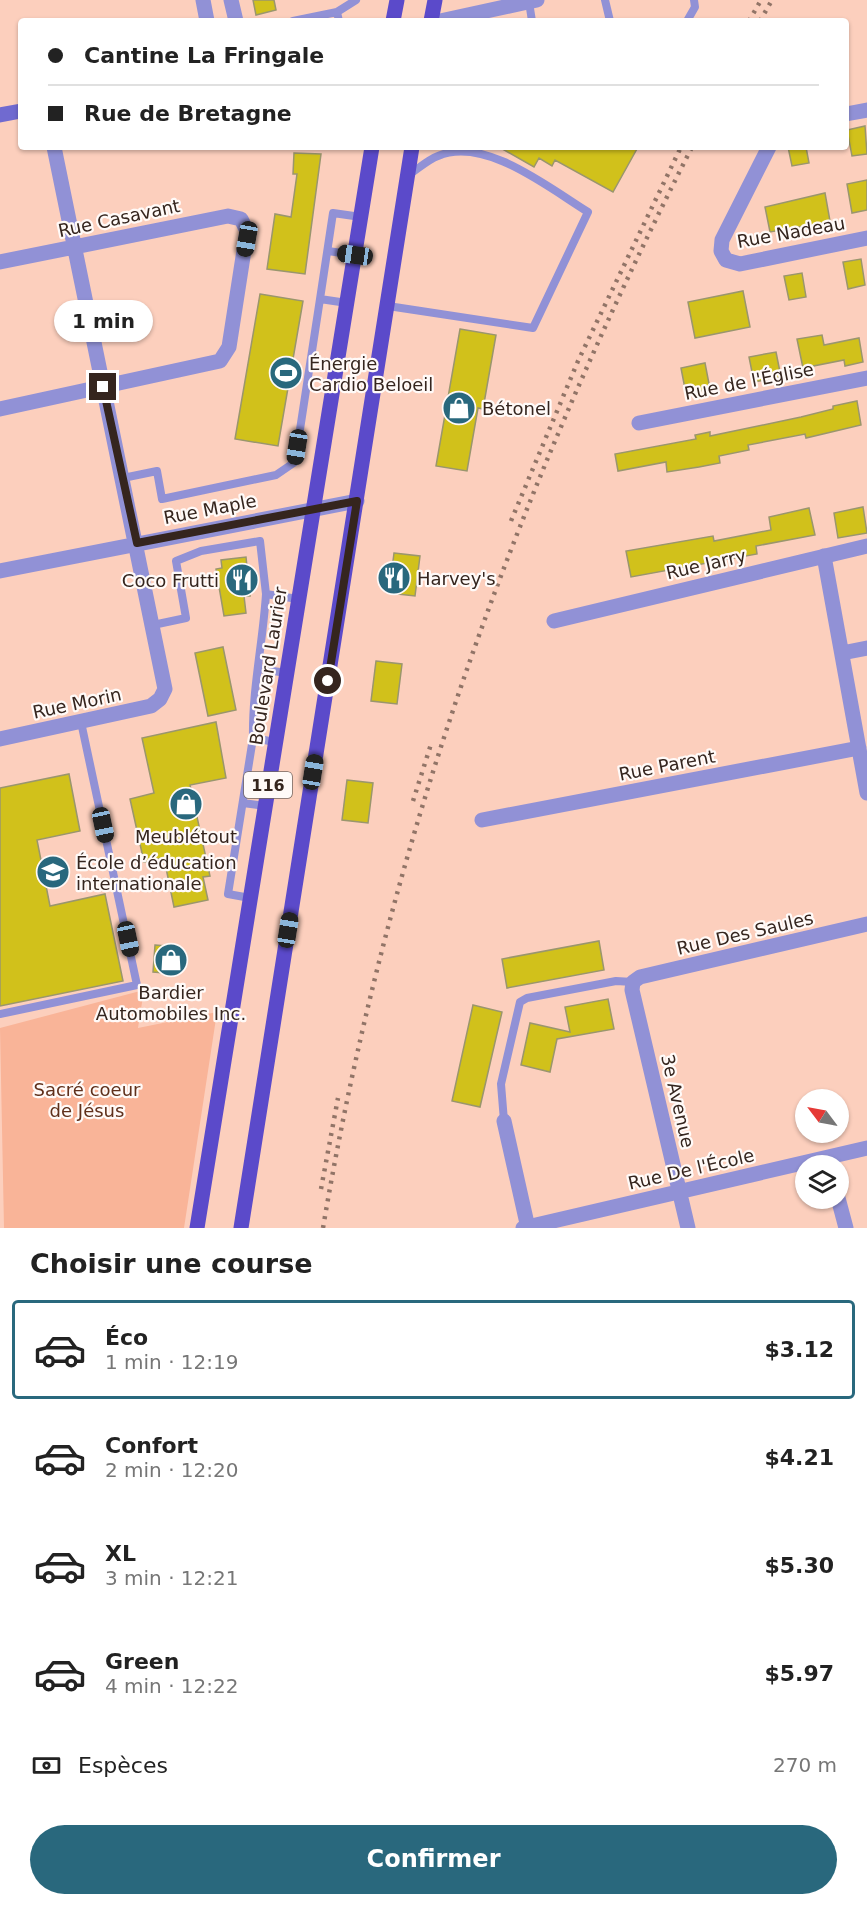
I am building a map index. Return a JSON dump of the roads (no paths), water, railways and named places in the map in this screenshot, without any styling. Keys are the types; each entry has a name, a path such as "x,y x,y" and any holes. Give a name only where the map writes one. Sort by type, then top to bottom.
{"main road":[{"path":"394,18 397,0"},
{"path":"432,18 435,0"},
{"path":"0,115 18,112"},
{"name":"Boulevard Laurier","path":"197,1228 372,150"},
{"name":"116","path":"241,1228 388,306 411,150"}],"street":[{"path":"203,0 206,18"},
{"path":"231,0 235,18"},
{"path":"454,18 533,1"},
{"path":"849,113 867,110"},
{"path":"55,150 153,625"},
{"name":"Rue Nadeau","path":"768,150 721,244 724,257 729,262 740,264 867,238"},
{"name":"Rue Casavant","path":"0,262 228,216 235,216 243,221 247,228 247,239 229,347 223,358 210,365 103,387"},
{"name":"Rue de l'Église","path":"639,423 867,378"},
{"path":"0,409 103,387"},
{"name":"Rue Maple","path":"0,571 357,501"},
{"name":"Rue Jarry","path":"554,621 867,546"},
{"path":"824,556 867,793"},
{"name":"Rue Morin","path":"0,739 147,708 160,699 165,681 153,625"},
{"path":"842,653 867,648"},
{"name":"Rue Parent","path":"482,819 859,748"},
{"name":"Rue Des Saules","path":"633,982 640,977 867,924"},
{"name":"3e Avenue","path":"633,982 632,990 688,1228"},
{"path":"504,1121 526,1228"},
{"name":"Rue De l'École","path":"847,1155 867,1148"},
{"name":"Rue De l'École","path":"526,1228 679,1192 795,1168"},
{"path":"841,1209 846,1228"}],"lane":[{"path":"320,18 338,16 356,0"},
{"path":"605,0 608,18"},
{"path":"689,18 695,7 694,0"},
{"path":"532,18 533,1"},
{"path":"388,306 533,328 588,212 503,161 472,150 438,156 407,177"},
{"path":"123,478 157,471 162,498 276,475 295,462 333,213 361,217"},
{"path":"328,251 355,255"},
{"path":"320,299 347,303"},
{"path":"153,625 186,618 176,561 201,551 260,541 266,594 253,711 253,738 228,894 250,898"},
{"path":"266,594 298,599"},
{"path":"258,669 287,673"},
{"path":"0,1014 137,985 81,722"},
{"path":"253,738 275,742"},
{"path":"243,803 265,806"},
{"path":"504,1121 501,1084 520,1002 527,998 616,981 633,982"}],"railway":[{"path":"751,18 761,0"},
{"path":"762,18 772,0"},
{"path":"511,521 578,361 680,150"},
{"path":"323,1228 350,1085 383,946 422,809 466,674 515,540 569,409 628,278 691,150"},
{"path":"413,801 432,741"},
{"path":"321,1189 338,1098"}],"place":[{"name":"Énergie Cardio Beloeil","path":"286,373"},
{"name":"Bétonel","path":"459,408"},
{"name":"Harvey's","path":"394,578"},
{"name":"Coco Frutti","path":"242,580"},
{"name":"Meublétout","path":"186,804"},
{"name":"École d’éducation internationale","path":"53,872"},
{"name":"Bardier Automobiles Inc.","path":"171,960"}],"park label":[{"name":"Sacré coeur de Jésus","path":"87,1099"}]}
